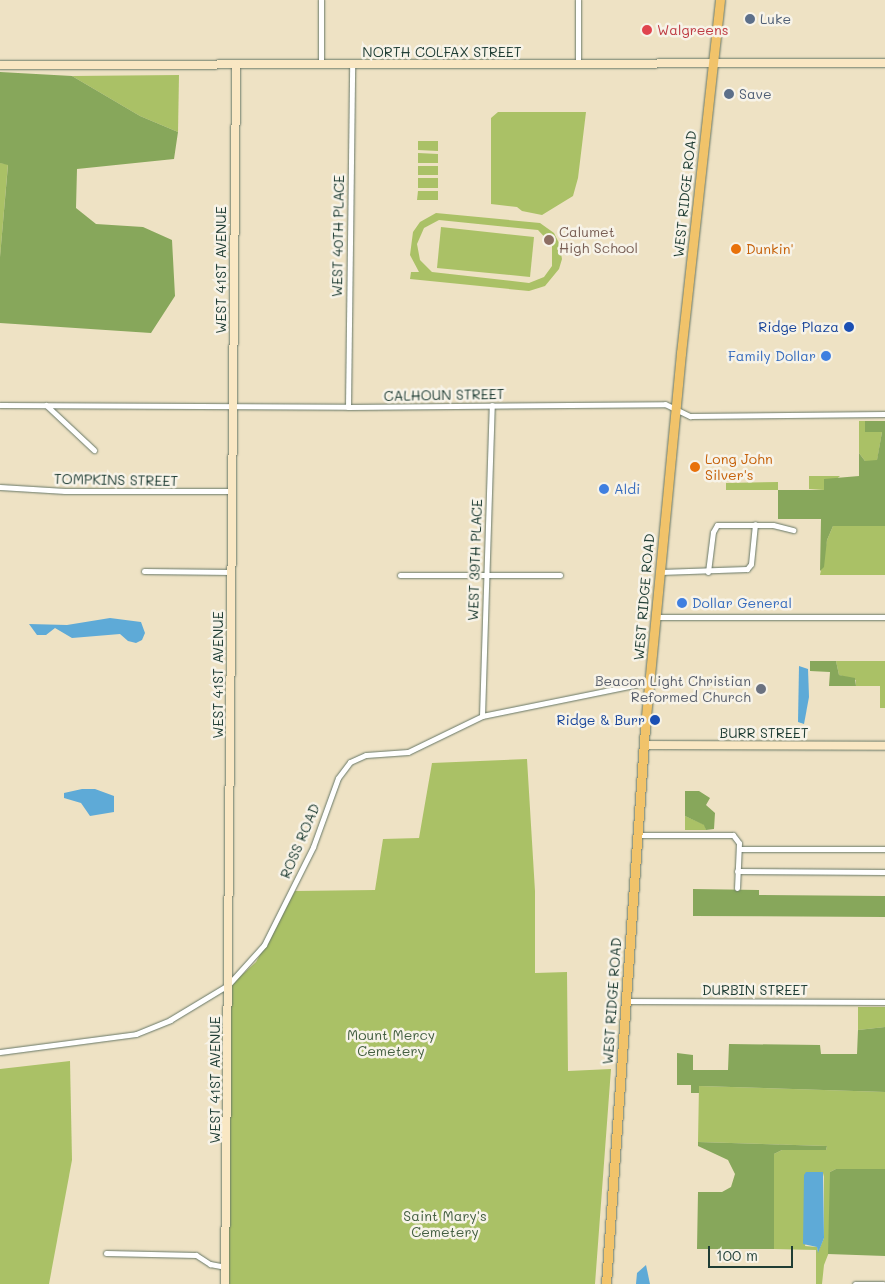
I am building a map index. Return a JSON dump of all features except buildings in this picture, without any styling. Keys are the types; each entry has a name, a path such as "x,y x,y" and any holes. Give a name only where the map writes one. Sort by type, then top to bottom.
{"main road":[{"name":"WEST RIDGE ROAD","path":"606,1284 649,682 675,409 720,0"}],"street":[{"path":"321,0 321,65"},
{"path":"578,0 578,64"},
{"name":"NORTH COLFAX STREET","path":"0,65 236,66 885,63"},
{"name":"WEST 40TH PLACE","path":"348,407 352,65"},
{"name":"WEST 41ST AVENUE","path":"225,1284 236,66"},
{"name":"CALHOUN STREET","path":"0,405 348,407 666,404 690,416 885,414"},
{"path":"46,405 94,450"},
{"name":"WEST 39TH PLACE","path":"482,716 492,405"},
{"name":"TOMPKINS STREET","path":"0,487 65,491 232,492"},
{"path":"708,572 715,526 724,523 755,524 793,530"},
{"path":"660,572 737,572 750,568 755,524"},
{"path":"144,571 232,572"},
{"path":"400,575 560,575"},
{"path":"656,617 885,617"},
{"name":"ROSS ROAD","path":"0,1052 136,1034 170,1020 228,985 264,945 313,847 338,778 350,762 366,755 408,752 482,716 649,682"},
{"name":"BURR STREET","path":"644,745 885,746"},
{"path":"637,835 730,834 737,839 739,849 736,888"},
{"path":"739,849 885,849"},
{"path":"738,871 885,872"},
{"name":"DURBIN STREET","path":"626,1001 885,1002"},
{"path":"106,1253 196,1256 210,1264 226,1266"},
{"path":"855,1284 883,1284"}],"green space":[{"path":"0,72 72,76 140,116 178,132 174,159 77,169 76,208 96,224 143,227 172,240 175,296 151,333 0,323 0,257 8,165 0,163"},
{"path":"179,75 178,132 140,116 72,76"},
{"path":"498,112 586,112 578,178 573,196 542,215 522,211 517,207 491,204 491,118"},
{"path":"418,141 438,141 438,151 418,150"},
{"path":"418,153 438,154 438,163 418,163"},
{"path":"0,163 8,164 0,257"},
{"path":"418,166 438,166 438,175 418,175"},
{"path":"418,178 438,178 438,188 418,188"},
{"path":"418,191 438,191 438,200 417,200"},
{"path":"436,213 540,223 554,233 559,243 562,259 559,269 545,286 529,291 410,279 411,272 419,272 410,255 413,232 420,222","holes":["439,220 538,230 552,245 552,266 544,277 529,283 432,272 420,260 417,244 424,228"]},
{"path":"441,227 534,237 530,277 437,268"},
{"path":"859,421 865,421 865,432 882,432 877,461 865,461 859,453"},
{"path":"865,421 885,421 885,526 833,526 827,540 824,567 820,571 821,519 778,519 778,490 824,490 824,479 859,476 859,453 865,461 877,460 882,432 865,432"},
{"path":"809,476 840,476 824,490 809,489"},
{"path":"778,482 778,490 726,490 726,483"},
{"path":"833,526 885,526 885,575 820,575 827,540"},
{"path":"810,661 836,661 839,675 855,678 856,686 829,686 830,672 810,671"},
{"path":"836,661 885,661 885,708 880,708 880,686 856,686 856,680 839,675"},
{"name":"Mount Mercy Cemetery","path":"527,759 535,891 535,973 567,972 568,1071 611,1069 595,1284 228,1284 231,985 256,962 295,891 375,890 383,839 419,838 432,763"},
{"path":"685,791 699,791 710,798 706,805 715,813 714,829 706,830 704,825 685,816"},
{"path":"685,816 705,825 706,830 685,830"},
{"path":"693,889 759,890 759,895 885,896 885,917 693,916"},
{"path":"858,1007 885,1007 885,1027 858,1030"},
{"path":"885,1027 885,1092 699,1086 699,1093 691,1093 691,1085 677,1085 677,1053 693,1055 693,1070 728,1070 729,1044 820,1045 821,1054 857,1054 858,1030"},
{"path":"70,1061 72,1160 49,1284 0,1284 0,1069"},
{"path":"699,1086 885,1092 885,1169 836,1169 830,1172 831,1247 824,1265 822,1284 816,1284 816,1250 774,1249 774,1154 782,1150 826,1150 827,1146 698,1142","holes":["824,1173 824,1238 818,1252 817,1247 805,1246"]},
{"path":"698,1142 827,1146 826,1150 782,1150 774,1154 774,1249 697,1249 698,1192 722,1192 731,1187 735,1174 728,1160 698,1146"},
{"path":"836,1169 885,1169 885,1256 828,1254 830,1172"}],"water":[{"path":"110,618 141,622 145,633 142,640 136,643 128,641 120,634 72,638 55,628 46,635 37,635 29,624 67,625"},
{"path":"799,666 808,669 809,697 804,724 798,722"},
{"path":"82,789 95,789 114,796 114,812 90,816 81,803 64,798 64,793"},
{"path":"806,1172 823,1172 824,1238 818,1253 817,1247 803,1244 804,1175"},
{"path":"646,1265 650,1284 636,1284 637,1273"}],"place":[{"name":"Luke","path":"750,19"},
{"name":"Walgreens","path":"647,30"},
{"name":"Save","path":"729,94"},
{"name":"Calumet High School","path":"549,240"},
{"name":"Dunkin'","path":"736,249"},
{"name":"Ridge Plaza","path":"849,327"},
{"name":"Family Dollar","path":"826,356"},
{"name":"Long John Silver's","path":"695,467"},
{"name":"Aldi","path":"604,489"},
{"name":"Dollar General","path":"682,603"},
{"name":"Beacon Light Christian Reformed Church","path":"761,689"},
{"name":"Ridge & Burr","path":"655,720"}],"park label":[{"name":"Saint Mary's Cemetery","path":"445,1224"}]}
